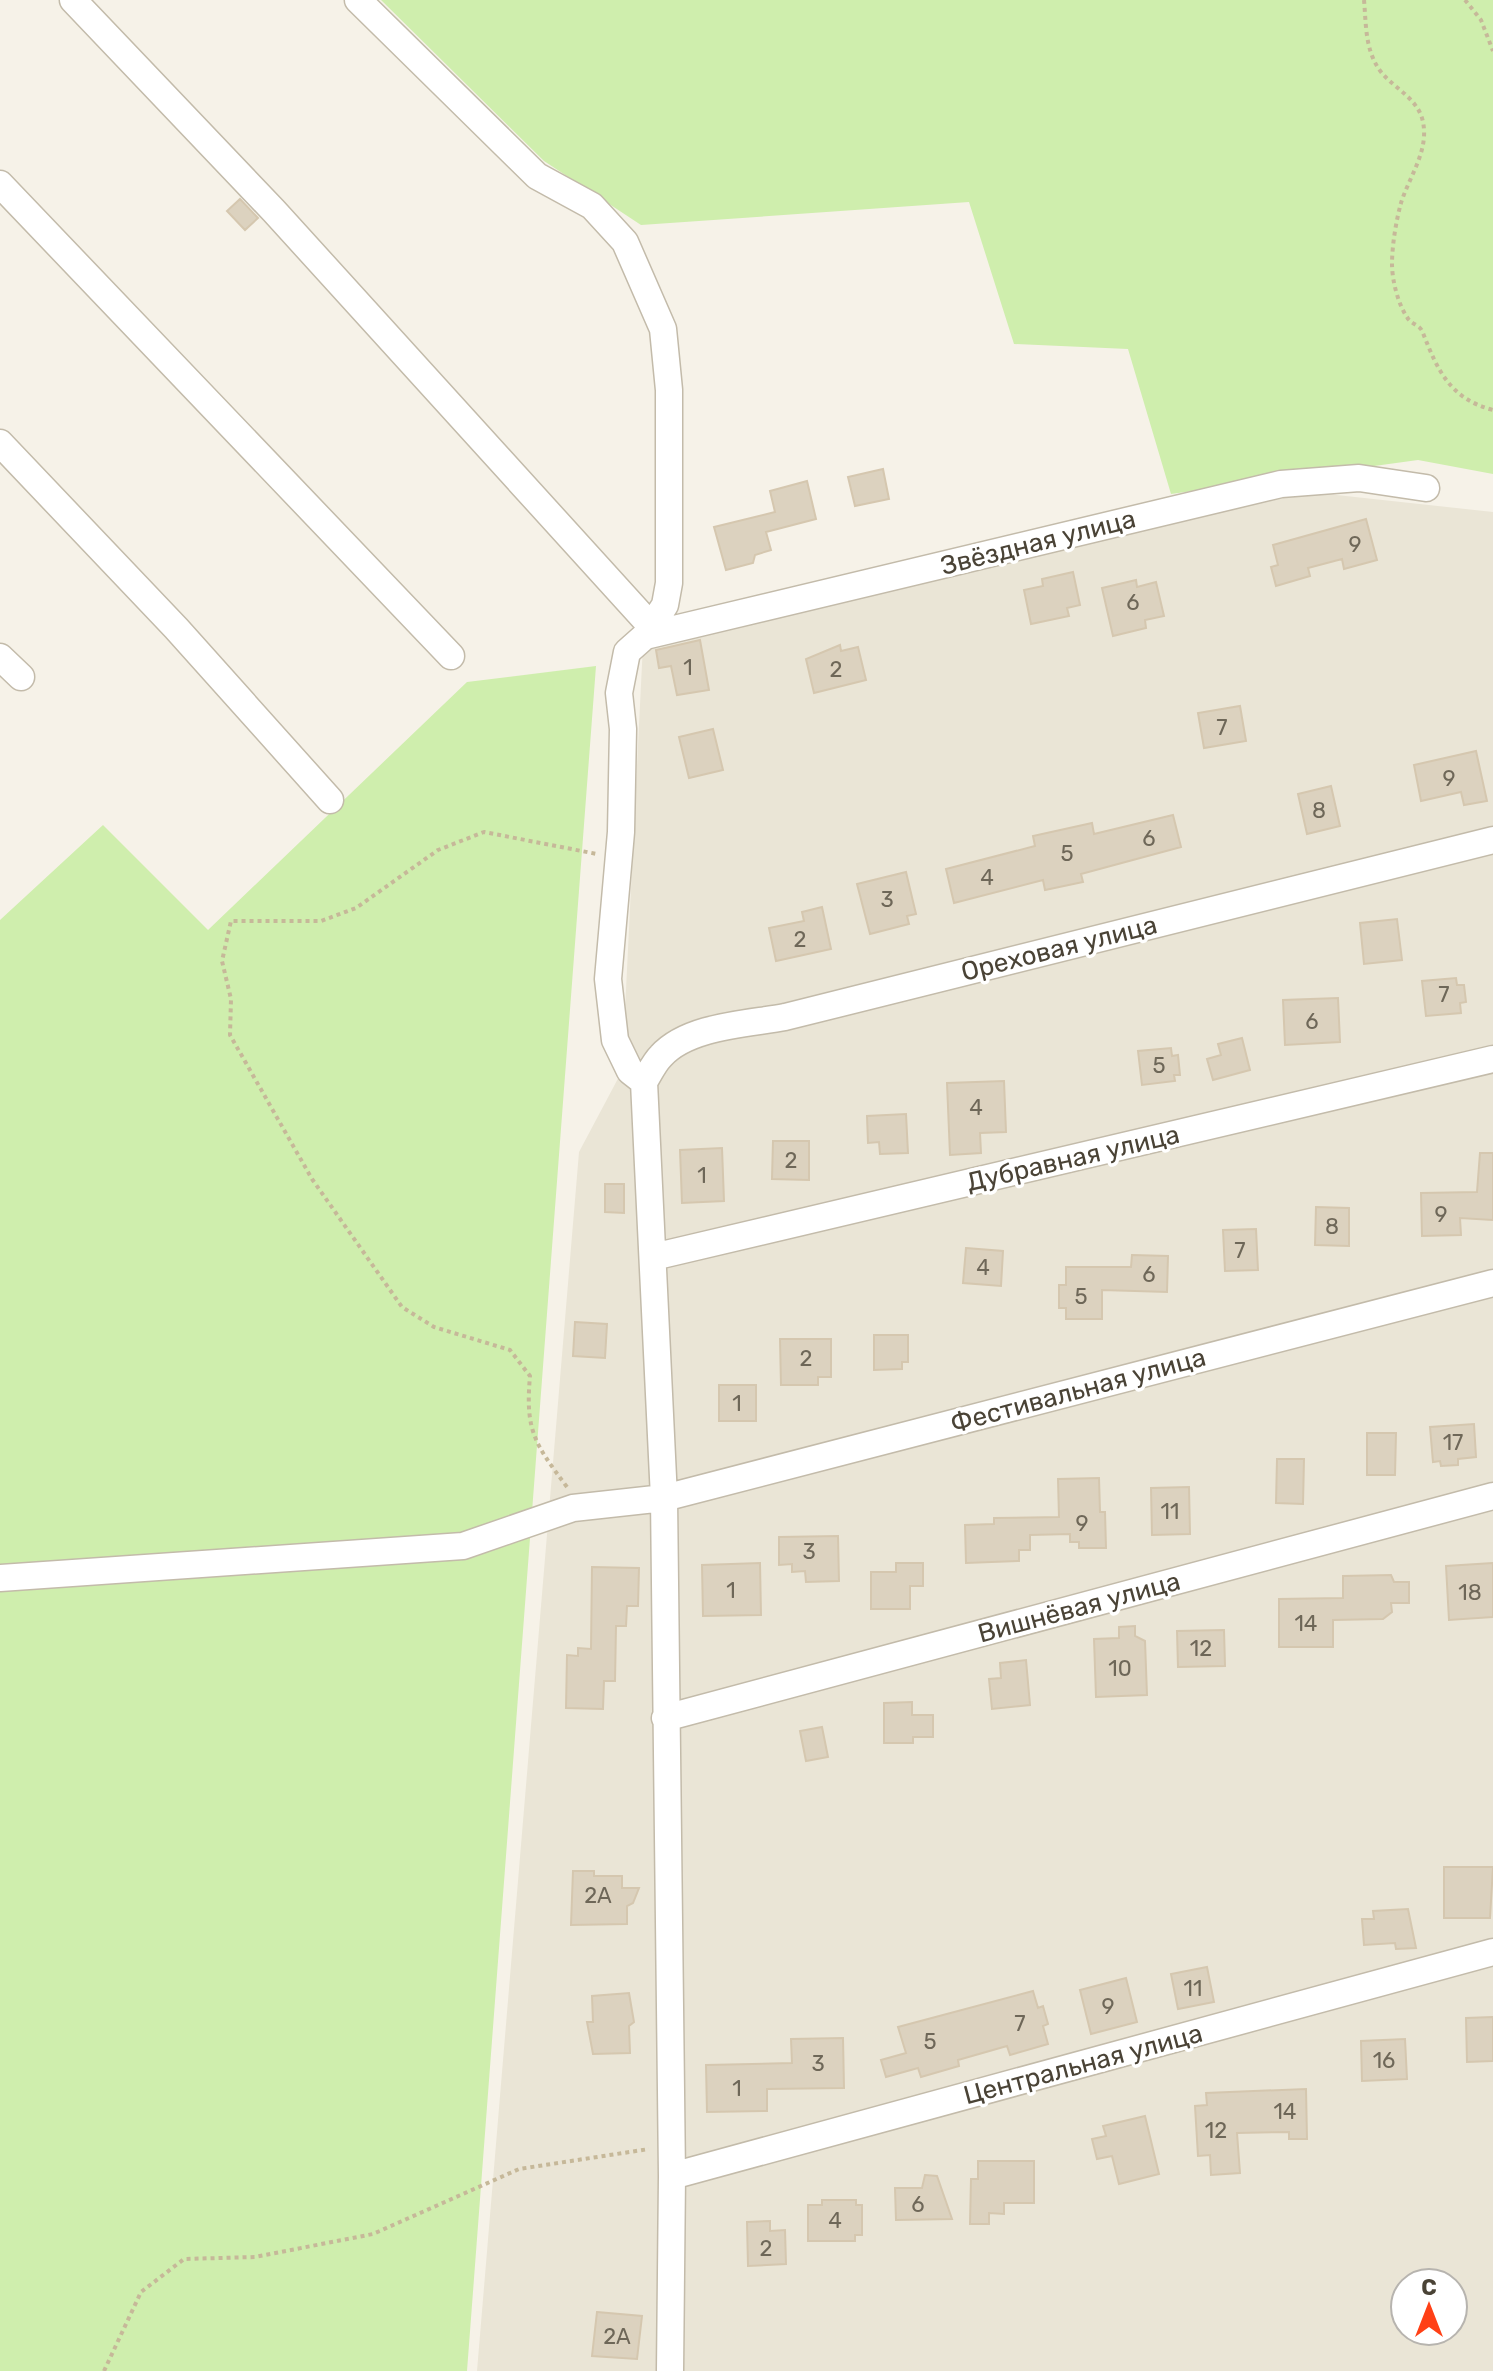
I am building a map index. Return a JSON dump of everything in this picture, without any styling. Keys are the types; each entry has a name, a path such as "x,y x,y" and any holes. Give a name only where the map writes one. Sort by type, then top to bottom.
{"street":[{"path":"73,0 274,211 650,632"},
{"path":"358,0 537,176 592,206 625,242 663,329 669,390 669,583 665,605 650,632 627,652 622,671 618,859 609,1006 615,1040 630,1071 644,1082 664,1498 672,2176 670,2371"},
{"path":"0,184 451,656"},
{"path":"0,443 176,628 330,800"},
{"name":"Звёздная улица","path":"650,632 1281,484 1359,478 1426,488"},
{"path":"0,657 21,677"},
{"name":"Ореховая улица","path":"644,1082 659,1057 674,1045 707,1032 785,1017 1493,840"},
{"name":"Дубравная улица","path":"653,1257 1493,1059"},
{"name":"Фестивальная улица","path":"0,1578 463,1546 573,1508 664,1498 1493,1283"},
{"name":"Вишнёвая улица","path":"665,1718 1493,1496"},
{"name":"Центральная улица","path":"672,2176 1493,1952"}],"path":[{"path":"1364,0 1369,51 1378,69 1411,100 1423,120 1423,143 1400,205 1392,265 1398,297 1408,320 1421,328 1440,375 1453,392 1473,405 1493,410"},
{"path":"1465,0 1481,20 1493,51"},
{"path":"573,1508 570,1490 539,1450 526,1413 530,1376 510,1350 434,1327 402,1307 312,1179 230,1035 231,999 222,961 231,921 321,921 356,908 438,850 484,832 522,837 618,859"},
{"path":"104,2371 141,2292 184,2259 255,2257 373,2234 519,2169 671,2145"}],"shaded area":[{"path":"1309,492 1493,512 1493,2371 477,2371 579,1152 622,1071 643,644"}],"green space":[{"path":"381,0 1493,0 1493,474 1418,460 1171,494 1128,349 1014,344 969,202 641,225 544,161"},
{"path":"596,666 467,2371 0,2371 0,920 103,825 208,930 467,682"}],"building":[{"path":"240,199 258,218 245,230 227,211"},
{"path":"883,469 889,499 855,506 848,477"},
{"path":"807,481 816,519 766,532 771,550 755,555 753,563 726,570 714,527 775,512 770,491"},
{"path":"1366,519 1377,560 1344,569 1342,559 1308,568 1310,576 1276,586 1271,567 1278,565 1273,545"},
{"path":"1073,572 1080,605 1067,608 1069,616 1031,624 1024,590 1043,586 1042,579"},
{"path":"1136,580 1137,587 1156,582 1164,616 1145,620 1146,628 1113,636 1102,588"},
{"path":"700,640 709,690 677,695 671,666 659,668 656,650"},
{"path":"840,645 841,651 858,647 866,680 814,693 806,659"},
{"path":"1240,706 1246,741 1204,748 1198,713"},
{"path":"713,729 723,770 689,778 679,737"},
{"path":"1476,751 1487,801 1464,805 1461,792 1421,801 1414,765"},
{"path":"1331,786 1340,826 1307,834 1298,794"},
{"path":"1173,815 1181,847 1081,874 1083,882 1045,890 1043,880 954,903 946,869 1035,846 1033,836 1092,823 1094,834"},
{"path":"906,872 916,914 907,916 909,924 870,934 857,884"},
{"path":"822,907 831,949 776,961 769,928 804,921 802,912"},
{"path":"1397,919 1402,960 1364,964 1360,923"},
{"path":"1456,978 1457,985 1464,985 1466,1002 1460,1003 1461,1013 1426,1016 1422,981"},
{"path":"1338,998 1340,1042 1285,1045 1283,1000"},
{"path":"1242,1038 1250,1070 1213,1080 1207,1059 1221,1055 1218,1044"},
{"path":"1171,1048 1172,1056 1178,1055 1180,1075 1174,1075 1175,1081 1142,1085 1138,1051"},
{"path":"1004,1081 1006,1132 980,1133 981,1153 950,1155 947,1083"},
{"path":"906,1114 908,1153 880,1154 879,1142 868,1143 867,1116"},
{"path":"773,1141 809,1141 809,1180 772,1179"},
{"path":"722,1148 724,1201 682,1203 680,1150"},
{"path":"1480,1153 1493,1153 1493,1220 1460,1218 1461,1235 1422,1236 1421,1193 1477,1192"},
{"path":"605,1184 624,1184 624,1213 605,1212"},
{"path":"1316,1207 1349,1208 1349,1246 1315,1245"},
{"path":"1256,1229 1258,1270 1225,1271 1223,1230"},
{"path":"966,1248 1003,1251 1001,1286 963,1283"},
{"path":"1132,1255 1168,1256 1167,1292 1102,1290 1102,1319 1066,1319 1066,1308 1059,1308 1059,1285 1066,1285 1066,1267 1131,1267"},
{"path":"575,1322 607,1324 605,1358 573,1356"},
{"path":"874,1335 908,1335 908,1362 902,1362 902,1369 874,1370"},
{"path":"780,1339 831,1339 831,1377 818,1377 818,1385 781,1385"},
{"path":"719,1385 756,1385 756,1421 719,1421"},
{"path":"1474,1424 1476,1457 1458,1459 1458,1465 1441,1466 1440,1461 1433,1462 1430,1427"},
{"path":"1367,1433 1396,1433 1395,1475 1367,1475"},
{"path":"1277,1459 1304,1459 1303,1504 1276,1503"},
{"path":"1099,1478 1100,1512 1105,1512 1106,1548 1079,1548 1079,1542 1070,1542 1070,1534 1030,1535 1030,1550 1019,1550 1019,1561 966,1563 965,1525 994,1524 994,1518 1059,1517 1058,1479"},
{"path":"1189,1487 1190,1534 1152,1535 1151,1488"},
{"path":"838,1536 839,1581 806,1582 805,1571 792,1572 792,1564 779,1565 779,1537"},
{"path":"760,1563 761,1615 703,1616 702,1565"},
{"path":"896,1563 923,1563 923,1586 910,1586 910,1609 871,1609 871,1572 896,1572"},
{"path":"1493,1563 1493,1617 1449,1620 1446,1566"},
{"path":"592,1567 639,1568 638,1606 627,1606 626,1626 616,1626 615,1681 604,1681 603,1709 566,1708 567,1655 578,1656 578,1648 591,1649"},
{"path":"1391,1575 1394,1582 1409,1582 1409,1603 1391,1603 1392,1612 1383,1619 1333,1620 1333,1647 1279,1647 1279,1599 1343,1598 1343,1576"},
{"path":"1135,1626 1135,1636 1145,1641 1147,1695 1096,1697 1094,1639 1119,1638 1119,1627"},
{"path":"1224,1630 1225,1666 1178,1667 1177,1631"},
{"path":"1026,1660 1030,1705 992,1709 989,1679 1001,1678 1000,1663"},
{"path":"912,1702 912,1715 933,1715 933,1737 913,1737 913,1743 884,1743 884,1703"},
{"path":"822,1727 828,1757 806,1761 800,1731"},
{"path":"1444,1867 1493,1867 1490,1918 1444,1918"},
{"path":"573,1871 594,1871 594,1876 622,1876 622,1888 639,1888 633,1903 627,1906 627,1924 571,1925"},
{"path":"1408,1909 1416,1948 1396,1949 1395,1943 1364,1945 1362,1919 1374,1919 1373,1911"},
{"path":"1207,1967 1214,2002 1178,2009 1171,1974"},
{"path":"1126,1978 1137,2022 1091,2034 1080,1990"},
{"path":"1033,1991 1038,2008 1043,2006 1048,2024 1043,2026 1048,2044 1010,2055 1007,2046 958,2060 959,2066 921,2077 918,2068 886,2077 881,2060 906,2053 898,2027"},
{"path":"629,1993 634,2022 629,2026 630,2053 593,2054 587,2022 593,2022 592,1996"},
{"path":"1493,2017 1493,2061 1467,2062 1466,2018"},
{"path":"843,2038 844,2088 767,2089 767,2111 707,2112 706,2065 792,2063 791,2039"},
{"path":"1405,2039 1407,2079 1362,2081 1361,2041"},
{"path":"1306,2089 1307,2139 1289,2139 1289,2132 1237,2133 1240,2173 1211,2175 1210,2155 1198,2156 1195,2106 1207,2105 1206,2093"},
{"path":"1145,2116 1159,2174 1119,2184 1112,2156 1097,2159 1092,2139 1106,2136 1103,2126"},
{"path":"978,2161 1034,2161 1034,2203 1004,2203 1004,2214 989,2213 989,2224 970,2224 971,2179 978,2179"},
{"path":"925,2175 937,2176 952,2219 896,2220 895,2188 922,2188"},
{"path":"822,2200 856,2200 856,2205 862,2205 862,2235 855,2235 855,2241 808,2241 808,2205 822,2205"},
{"path":"770,2221 770,2231 785,2230 786,2264 748,2266 747,2222"},
{"path":"597,2312 642,2316 637,2359 592,2356"}]}
